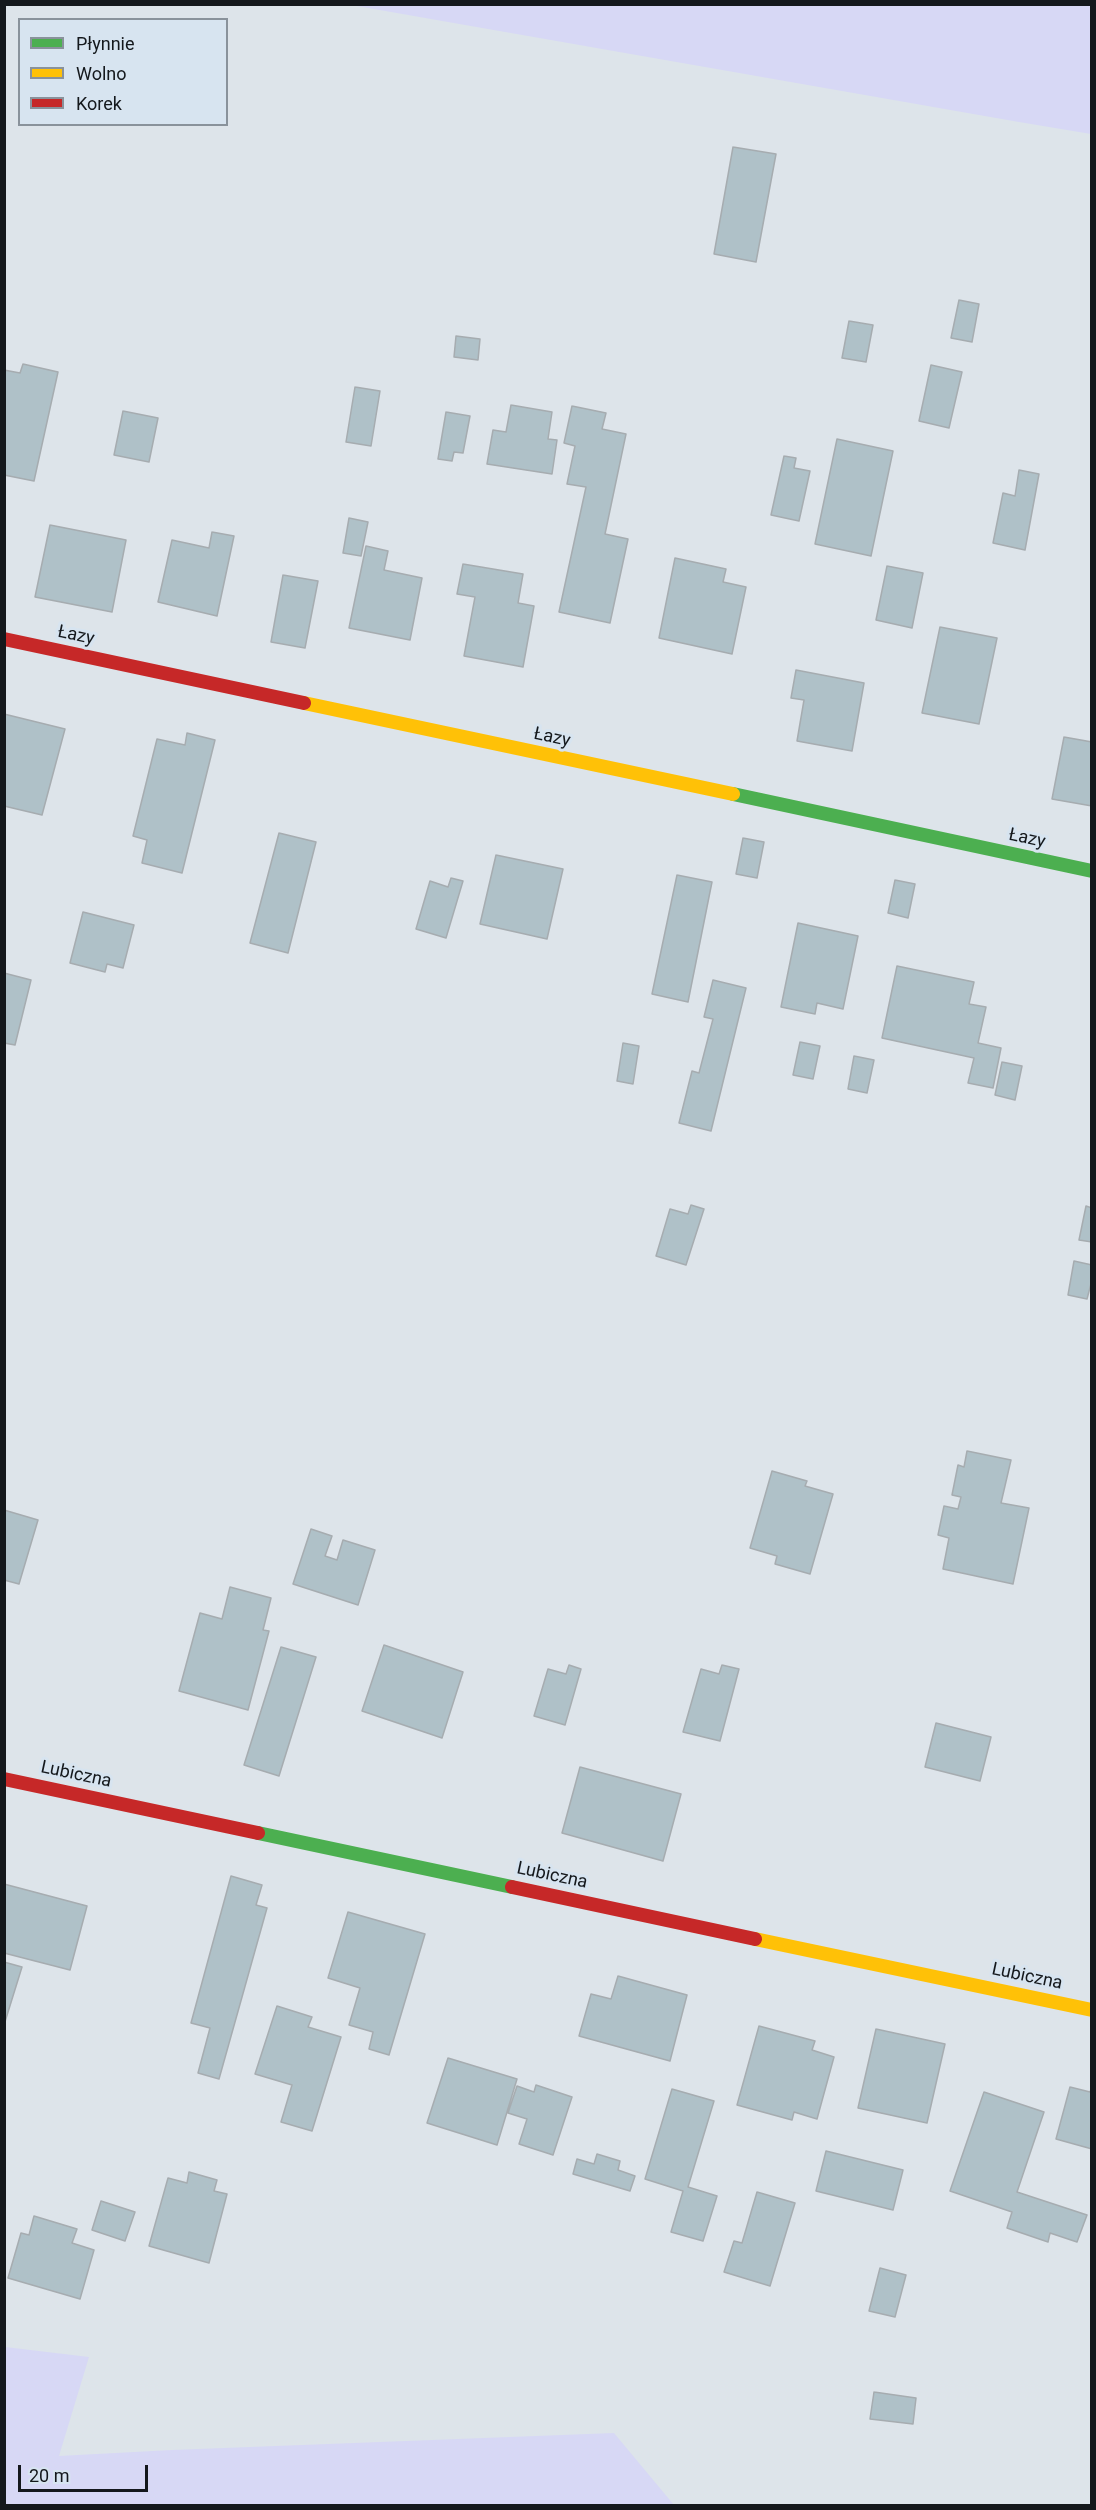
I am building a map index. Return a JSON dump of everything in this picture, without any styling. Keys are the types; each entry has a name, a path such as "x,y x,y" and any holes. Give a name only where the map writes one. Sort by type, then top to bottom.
{"street":[{"name":"Łazy","path":"4,639 1092,871"},
{"name":"Lubiczna","path":"4,1779 1092,2010"}],"shaded area":[{"path":"351,5 1091,5 1091,134 1019,122"},
{"path":"5,2347 89,2357 59,2456 614,2433 674,2505 5,2505"}],"building":[{"path":"733,147 776,154 756,262 714,254"},
{"path":"959,300 979,304 972,342 951,338"},
{"path":"849,321 873,325 866,362 842,358"},
{"path":"456,336 480,339 478,360 454,357"},
{"path":"23,364 58,372 34,481 4,475 4,370 20,373"},
{"path":"931,365 962,372 949,428 919,421"},
{"path":"355,387 380,391 371,446 346,442"},
{"path":"511,405 552,412 548,439 557,440 552,474 487,464 493,430 506,432"},
{"path":"572,406 606,413 602,429 626,434 605,534 628,539 610,623 559,612 586,487 567,484 575,446 564,443"},
{"path":"123,411 158,418 149,462 114,455"},
{"path":"446,412 470,416 463,453 454,452 452,461 438,459"},
{"path":"837,439 893,451 871,556 815,544"},
{"path":"784,456 796,458 794,468 810,471 799,521 771,515"},
{"path":"1019,470 1039,474 1025,550 993,543 1003,493 1015,496"},
{"path":"349,518 368,522 361,556 343,553"},
{"path":"50,525 126,540 112,612 35,597"},
{"path":"212,532 234,536 217,616 158,602 172,540 209,548"},
{"path":"366,546 388,551 384,570 422,578 410,640 349,628"},
{"path":"675,558 726,569 723,582 746,587 732,654 659,638"},
{"path":"463,564 523,574 518,603 534,606 523,667 464,656 475,597 457,594"},
{"path":"887,566 923,573 912,628 876,620"},
{"path":"283,575 318,581 305,648 271,642"},
{"path":"940,627 997,638 979,724 922,713"},
{"path":"796,670 864,683 852,751 797,741 804,700 791,698"},
{"path":"4,714 65,729 42,815 4,806"},
{"path":"187,733 215,740 182,873 142,863 147,840 133,836 157,739 185,745"},
{"path":"1064,737 1092,742 1092,806 1052,799"},
{"path":"279,833 316,842 288,953 250,943"},
{"path":"743,838 764,842 757,878 736,874"},
{"path":"496,855 563,869 547,939 480,924"},
{"path":"677,875 712,882 688,1002 652,994"},
{"path":"451,878 463,881 446,938 416,929 430,881 448,887"},
{"path":"895,880 915,884 908,918 888,913"},
{"path":"83,912 134,925 123,968 107,964 105,972 70,963"},
{"path":"798,923 858,936 843,1009 817,1003 815,1014 781,1007"},
{"path":"897,966 974,982 969,1004 986,1007 978,1043 1001,1048 993,1088 968,1083 974,1058 882,1038"},
{"path":"4,973 31,980 15,1045 4,1043"},
{"path":"713,980 746,988 711,1131 679,1123 692,1071 699,1073 713,1019 704,1017"},
{"path":"800,1042 820,1046 813,1079 793,1075"},
{"path":"623,1043 639,1046 633,1084 617,1081"},
{"path":"854,1056 874,1060 867,1093 848,1089"},
{"path":"1002,1062 1022,1066 1015,1100 995,1095"},
{"path":"691,1205 704,1209 686,1265 656,1256 670,1209 688,1214"},
{"path":"1086,1206 1092,1208 1092,1242 1079,1240"},
{"path":"1074,1261 1092,1265 1092,1280 1087,1299 1068,1295"},
{"path":"967,1451 1011,1460 1001,1503 1029,1508 1013,1584 943,1569 949,1538 938,1535 944,1506 958,1509 961,1497 952,1495 958,1465 964,1467"},
{"path":"772,1471 807,1481 805,1486 833,1494 810,1574 775,1564 777,1556 750,1548"},
{"path":"4,1510 38,1520 19,1584 4,1580"},
{"path":"311,1529 332,1536 325,1556 337,1560 343,1540 375,1550 358,1605 293,1584"},
{"path":"230,1587 271,1598 263,1630 269,1631 248,1710 179,1691 200,1613 222,1619"},
{"path":"384,1645 463,1672 442,1738 362,1711"},
{"path":"281,1647 316,1657 279,1776 244,1765"},
{"path":"569,1665 581,1669 565,1725 534,1716 548,1669 566,1674"},
{"path":"722,1665 739,1669 720,1741 683,1732 701,1669 719,1674"},
{"path":"936,1723 991,1737 980,1781 925,1767"},
{"path":"580,1767 681,1794 663,1861 562,1833"},
{"path":"231,1876 262,1885 256,1905 267,1908 219,2079 198,2073 210,2028 191,2023"},
{"path":"4,1884 87,1906 70,1970 4,1953"},
{"path":"348,1912 425,1934 389,2055 369,2049 373,2032 349,2025 360,1988 328,1978"},
{"path":"4,1962 22,1967 4,2025"},
{"path":"618,1976 687,1995 670,2061 579,2036 591,1994 611,1999"},
{"path":"277,2006 312,2017 308,2027 341,2037 312,2131 281,2122 292,2085 255,2074"},
{"path":"759,2026 815,2041 812,2050 834,2057 817,2119 794,2112 792,2120 737,2105"},
{"path":"876,2029 945,2044 927,2123 858,2108"},
{"path":"448,2058 517,2079 497,2145 427,2123"},
{"path":"536,2085 572,2097 553,2155 519,2144 527,2119 508,2113 517,2086 534,2092"},
{"path":"1070,2087 1090,2092 1092,2087 1092,2149 1056,2139"},
{"path":"672,2089 714,2101 688,2187 717,2196 703,2241 671,2232 683,2191 645,2179"},
{"path":"984,2092 1044,2112 1017,2192 1087,2215 1077,2242 1050,2233 1048,2242 1007,2228 1012,2212 950,2191"},
{"path":"826,2151 903,2170 893,2210 816,2191"},
{"path":"597,2154 620,2161 618,2170 635,2176 630,2191 573,2174 577,2159 594,2164"},
{"path":"189,2172 217,2180 214,2191 227,2194 209,2263 149,2246 168,2178 187,2183"},
{"path":"757,2192 795,2203 770,2286 724,2272 734,2241 742,2243"},
{"path":"101,2201 135,2212 125,2241 92,2230"},
{"path":"34,2216 77,2229 72,2243 94,2250 80,2299 8,2278 21,2233 29,2235"},
{"path":"880,2268 906,2275 895,2317 869,2311"},
{"path":"874,2392 916,2398 913,2424 870,2419"}],"traffic: fast":[{"path":"733,794 1092,871"},
{"path":"258,1833 512,1887"}],"traffic: slow":[{"path":"304,703 733,794"},
{"path":"755,1939 1092,2010"}],"traffic: jam":[{"path":"4,639 304,703"},
{"path":"4,1779 258,1833"},
{"path":"512,1887 755,1939"}]}
